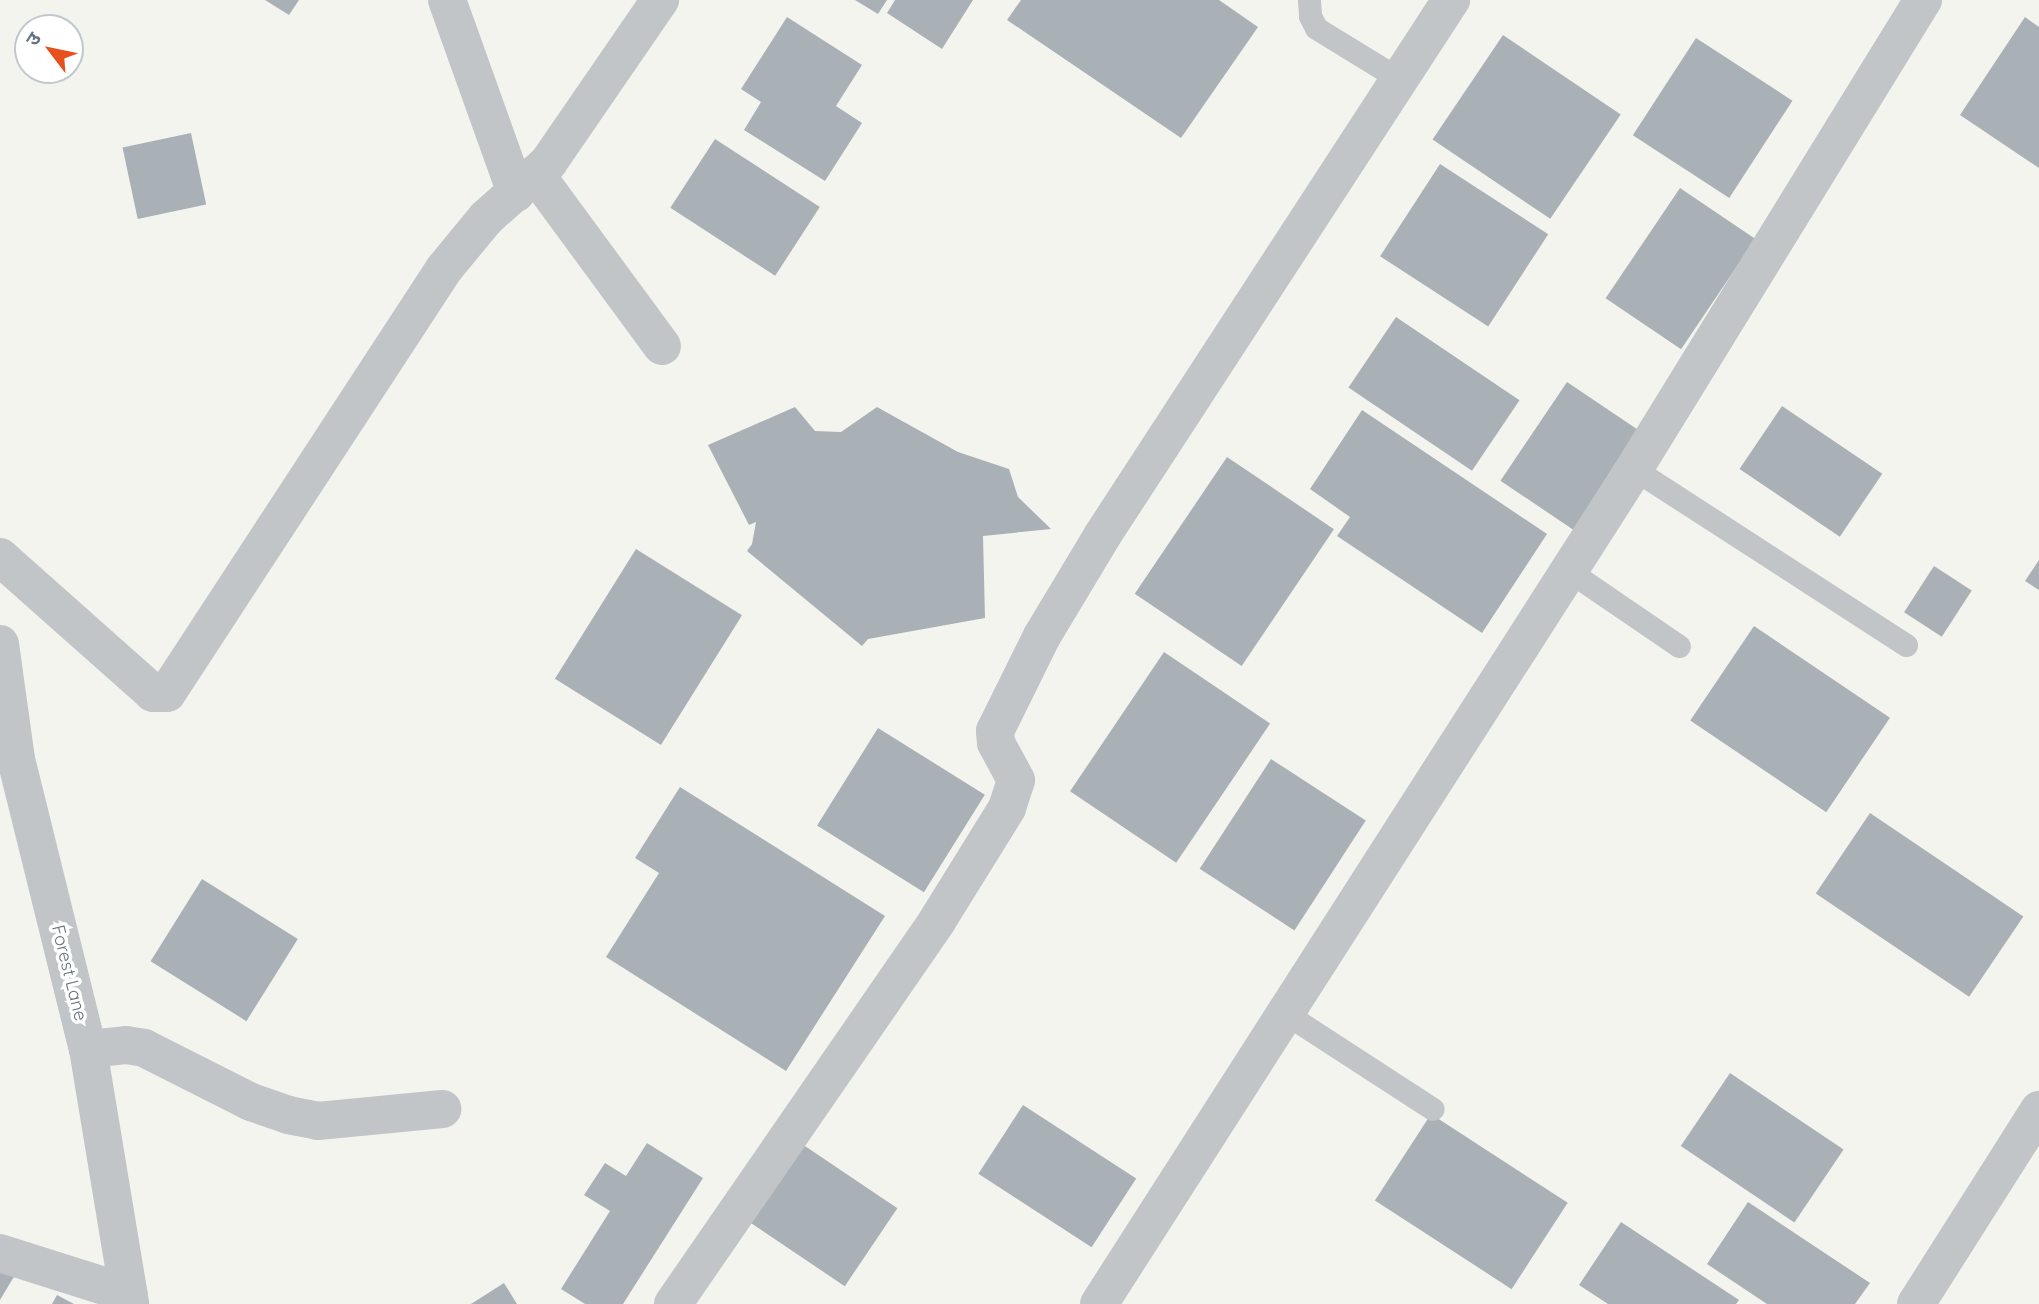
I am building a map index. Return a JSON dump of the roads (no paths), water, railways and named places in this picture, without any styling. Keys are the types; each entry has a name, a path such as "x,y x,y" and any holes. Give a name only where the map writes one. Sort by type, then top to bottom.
{"street":[{"path":"447,0 526,184 662,346"},
{"path":"0,557 153,693 167,693 417,308 470,236 526,184 660,0"},
{"path":"673,1304 937,920 1007,808 1016,780 996,743 995,731 1042,636 1102,536 1451,0"},
{"path":"1099,1304 1634,469 1923,0"},
{"name":"Forest Lane","path":"0,645 16,759 88,1049 129,1299"},
{"path":"88,1049 126,1045 144,1048 251,1102 288,1115 318,1121 442,1109"},
{"path":"1916,1304 2039,1110"},
{"path":"0,1253 129,1299"}],"lane":[{"path":"1308,0 1310,16 1316,28 1401,80"},
{"path":"1634,469 1906,645"},
{"path":"1569,570 1679,646"},
{"path":"1285,1013 1433,1109"}]}
